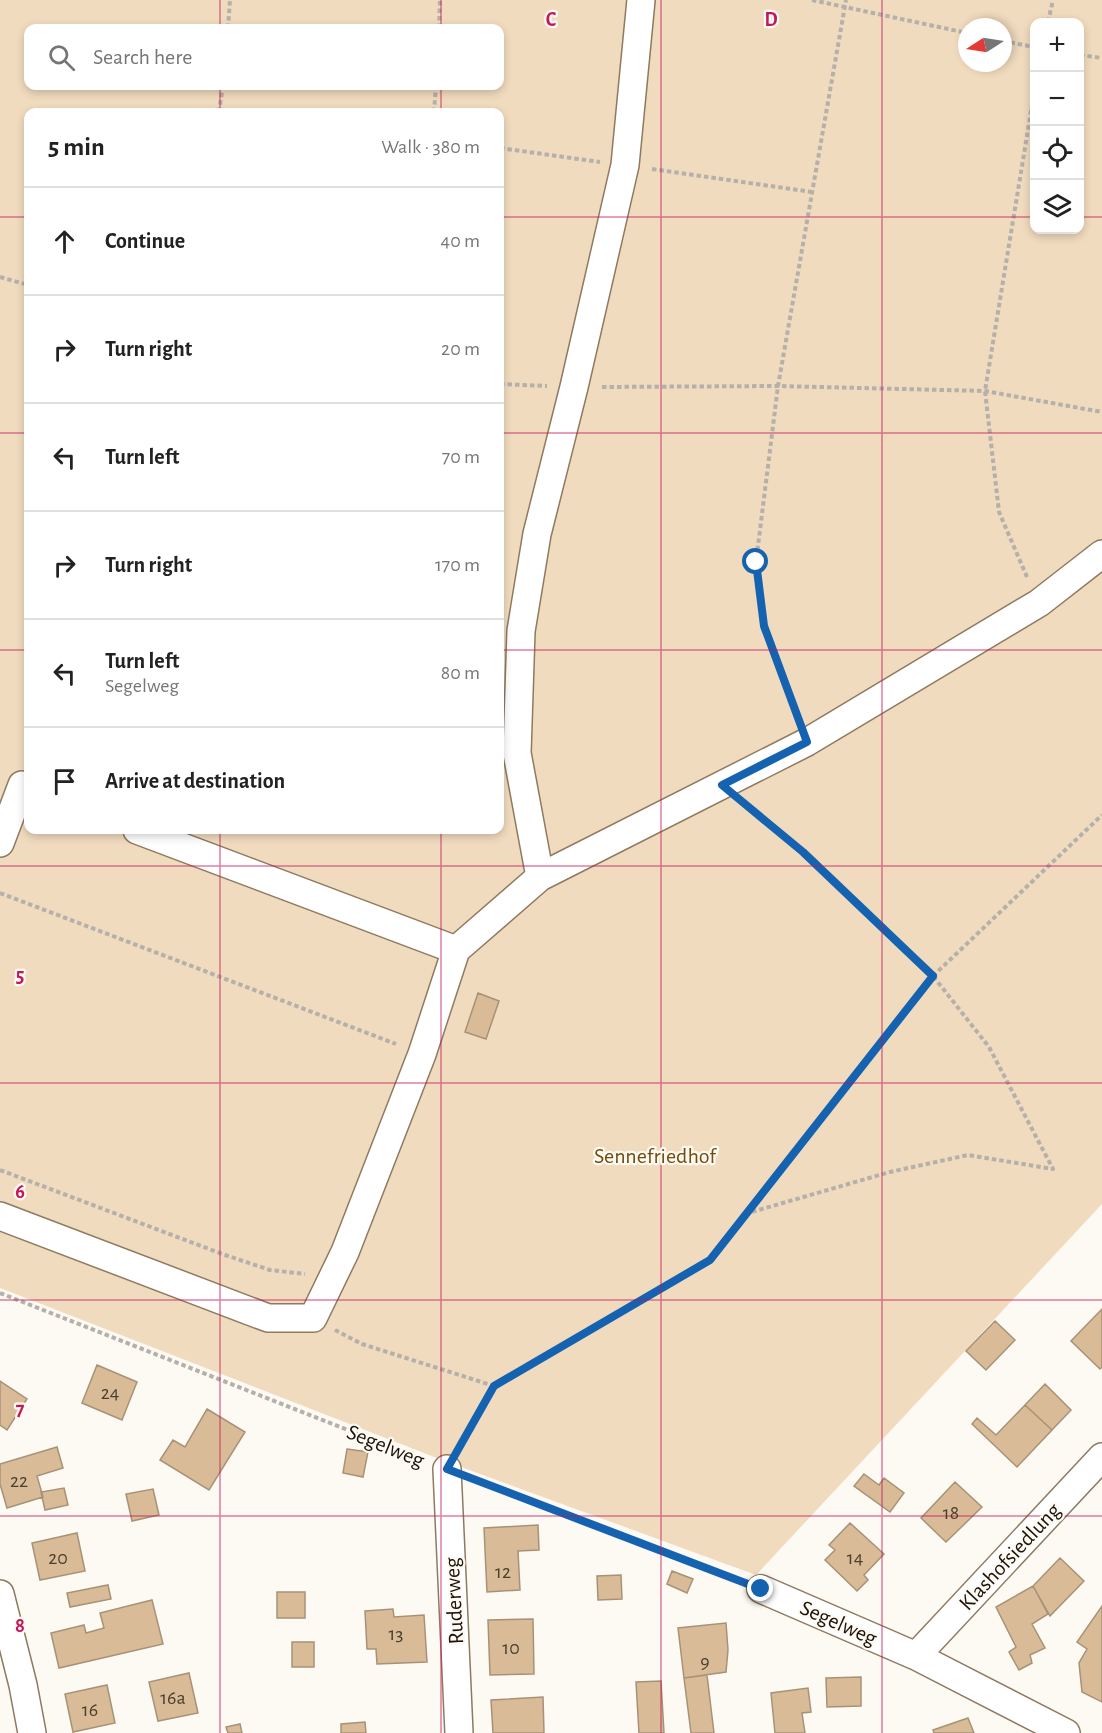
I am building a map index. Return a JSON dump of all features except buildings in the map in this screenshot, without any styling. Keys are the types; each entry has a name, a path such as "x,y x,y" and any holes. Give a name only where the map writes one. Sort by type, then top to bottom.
{"street":[{"path":"540,877 517,753 521,631 537,534 574,387 625,165 641,0"},
{"path":"0,1216 268,1318 313,1318 345,1252 422,1054 456,950 540,877 807,742 1039,603 1102,554"},
{"path":"0,843 17,783"},
{"path":"148,834 456,950"},
{"name":"Klashofsiedlung","path":"916,1656 1102,1456"},
{"name":"Ruderweg","path":"447,1469 459,1733"},
{"name":"Segelweg","path":"761,1589 916,1656 1066,1733"},
{"path":"0,1594 16,1655 32,1733"}],"path":[{"path":"228,24 230,0"},
{"path":"439,24 440,0"},
{"path":"812,0 958,31"},
{"path":"807,742 764,626 756,562 778,386 846,0"},
{"path":"1049,18 1053,0"},
{"path":"1012,43 1030,46"},
{"path":"1084,56 1102,58"},
{"path":"220,108 222,90"},
{"path":"435,108 436,90"},
{"path":"1030,123 985,391 999,512 1039,603"},
{"path":"504,149 812,192"},
{"path":"0,278 24,284"},
{"path":"504,384 574,387 778,386 985,391 1102,412"},
{"path":"722,785 803,852 933,976 989,1047 1053,1169 968,1155 890,1172 748,1213"},
{"path":"447,1469 494,1386 710,1260 933,976 1102,814"},
{"path":"0,893 422,1054"},
{"path":"0,1170 270,1270 332,1278"},
{"name":"Segelweg","path":"0,1293 447,1469 761,1589"},
{"path":"313,1318 362,1344 494,1386"}],"green space":[{"name":"Sennefriedhof","path":"0,0 1102,0 1102,1204 756,1575 442,1460 0,1288"}],"route":[{"path":"756,562 764,626 807,742 722,785 803,852 933,976 710,1260 494,1386 447,1469 761,1589"}]}
